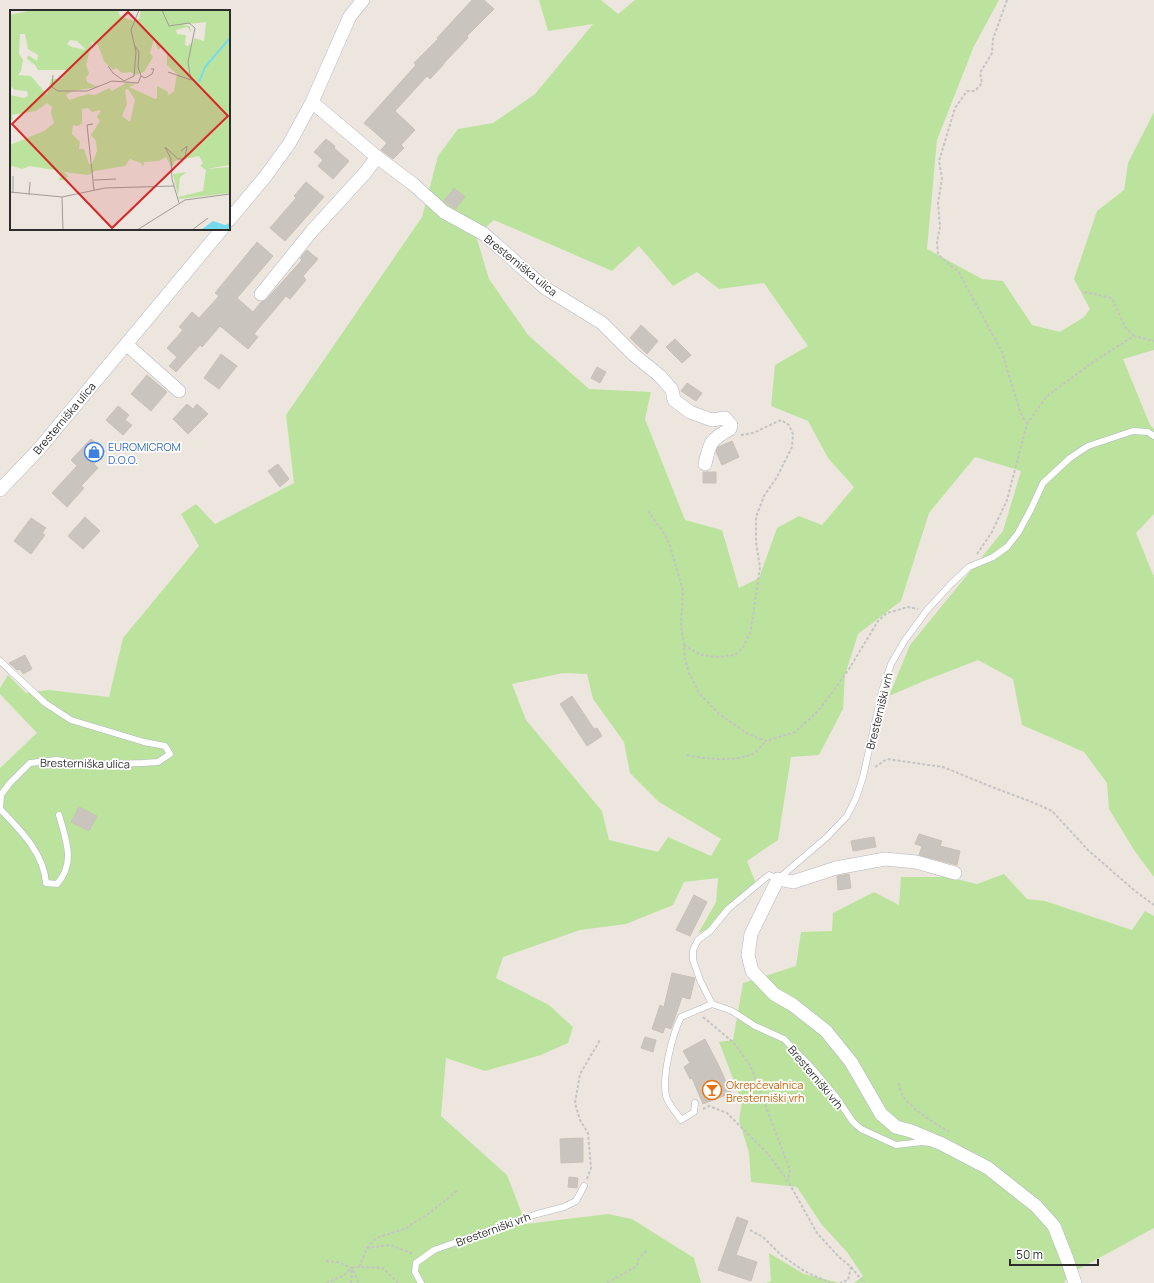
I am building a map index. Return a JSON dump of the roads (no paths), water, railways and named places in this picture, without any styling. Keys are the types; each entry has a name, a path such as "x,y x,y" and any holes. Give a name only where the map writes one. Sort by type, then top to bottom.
{"street":[{"path":"230,219 265,177 289,144 312,102 350,16 363,0"},
{"name":"Bresterniška ulica","path":"312,102 377,157 413,184 444,212 484,234 545,288 602,323 634,355 660,376 672,390 674,400 690,412 712,420 725,418 732,425 730,429 719,434 709,445 705,464"},
{"path":"261,294 377,157"},
{"name":"Bresterniška ulica","path":"0,490 39,449 221,230"},
{"path":"126,344 178,391"},
{"path":"778,879 793,882 836,868 885,859 916,862 955,873"},
{"name":"Bresterniški vrh","path":"778,879 750,934 748,955 752,971 774,994 793,1005 826,1031 851,1062 881,1114 896,1127 911,1131 942,1144 988,1168 1036,1206 1054,1226 1075,1283"}],"lane":[{"name":"Bresterniški vrh","path":"778,879 827,837 847,816 856,798 863,777 882,691 891,664 905,640 927,610 969,567 993,557 1007,547 1018,533 1043,483 1070,458 1088,446 1133,431 1148,432 1154,436"},
{"name":"Bresterniška ulica","path":"0,661 45,703 70,720 144,742 165,746 170,754 158,762 143,763 84,765 56,760 30,763 9,784 1,795 0,809 21,831 36,852 45,871 46,883 57,884 64,876 69,858 67,842 59,815"},
{"path":"695,1103 694,1112 681,1120 666,1097 669,1051 675,1029 681,1017 712,1004 700,980 693,960 693,950 698,940 710,931 728,909 757,886 764,878 768,875 778,879"},
{"name":"Bresterniški vrh","path":"712,1004 732,1011 755,1026 784,1038 811,1067 836,1097 853,1122 862,1130 896,1145 922,1142 942,1144"},
{"name":"Bresterniški vrh","path":"421,1283 415,1272 416,1263 434,1250 537,1214 564,1207 576,1201 584,1186"}],"place":[{"name":"EUROMICROM D.O.O.","path":"94,452"},
{"name":"Okrepčevalnica Bresterniški vrh","path":"712,1090"}]}
